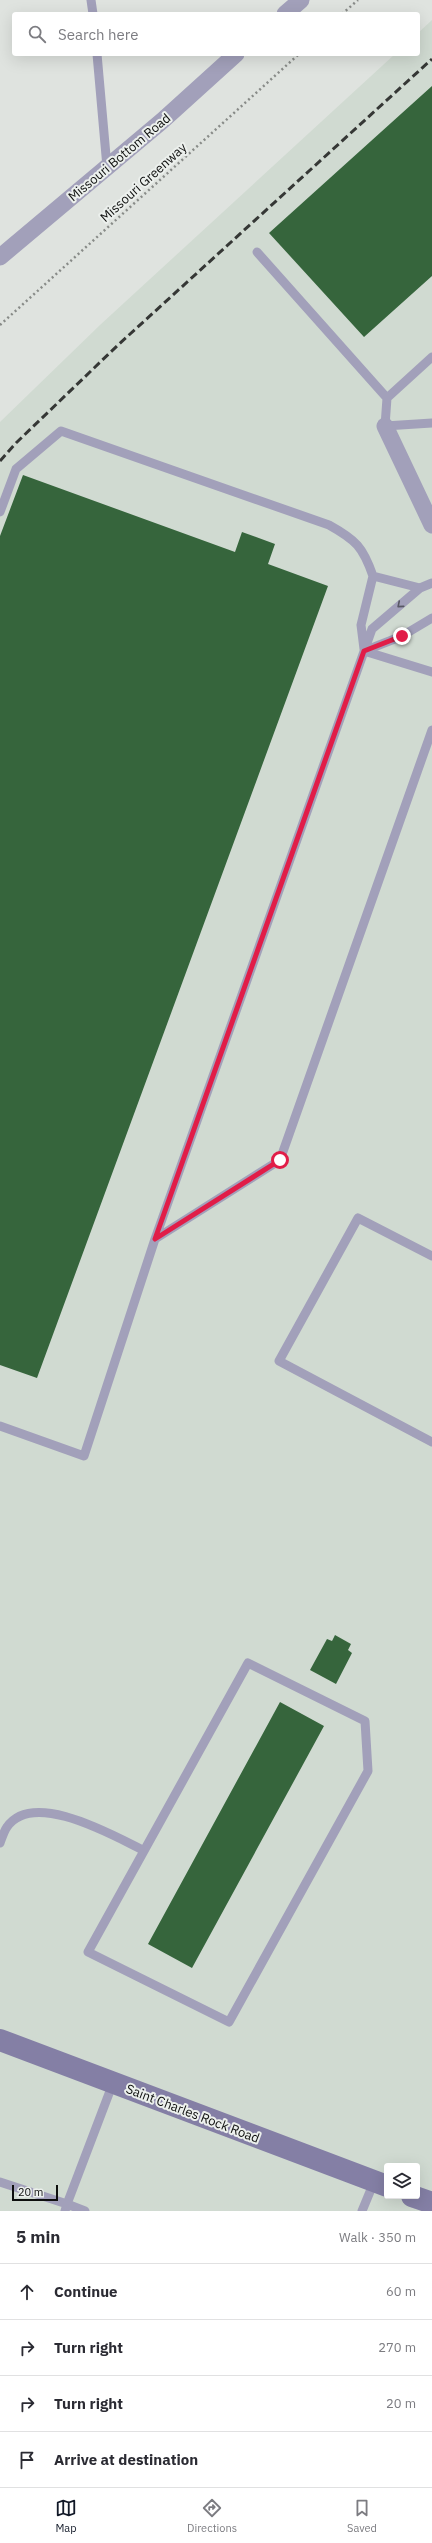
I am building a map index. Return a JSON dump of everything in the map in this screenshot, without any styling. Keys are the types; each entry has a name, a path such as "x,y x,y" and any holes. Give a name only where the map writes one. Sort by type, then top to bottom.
{"street":[{"path":"287,12 301,0"},
{"name":"Missouri Bottom Road","path":"0,257 107,167 234,56"},
{"path":"385,426 432,525"},
{"name":"Saint Charles Rock Road","path":"0,2040 381,2184"},
{"path":"420,2199 432,2204"}],"lane":[{"path":"92,0 93,12"},
{"path":"97,56 107,167"},
{"path":"257,252 387,398"},
{"path":"432,357 387,398 385,426 432,424"},
{"path":"0,512 16,469 61,430 329,525 349,536 366,554 373,576 361,626 364,651"},
{"path":"373,576 420,588"},
{"path":"0,1426 84,1456 155,1239 372,629 420,588 432,582"},
{"path":"364,651 402,636 432,618"},
{"path":"364,651 432,672"},
{"path":"155,1239 280,1160 432,730"},
{"path":"432,1256 358,1218 279,1361 432,1442"},
{"path":"248,1663 365,1720 368,1771 229,2022 88,1952 142,1850 248,1663"},
{"path":"0,1843 8,1826 18,1818 29,1814 47,1814 77,1819 142,1850"},
{"path":"66,2208 113,2083"},
{"path":"0,2182 66,2208 85,2211"},
{"path":"362,2211 381,2184"}],"path":[{"path":"344,12 358,0"},
{"name":"Missouri Greenway","path":"0,325 297,56"}],"shaded area":[{"path":"432,20 432,2211 0,2211 0,422 100,325 393,56 420,56 420,31"}],"building":[{"path":"432,86 432,276 364,337 269,233"},
{"path":"23,475 235,552 242,532 275,544 268,564 328,586 37,1378 0,1365 0,536"},
{"path":"335,1635 351,1644 348,1650 352,1653 336,1684 310,1670 327,1639 332,1641"},
{"path":"280,1702 324,1726 192,1968 148,1944"}],"railway":[{"path":"0,461 16,443 118,345 432,59"}],"route":[{"path":"280,1160 155,1239 364,651 402,636"}]}
